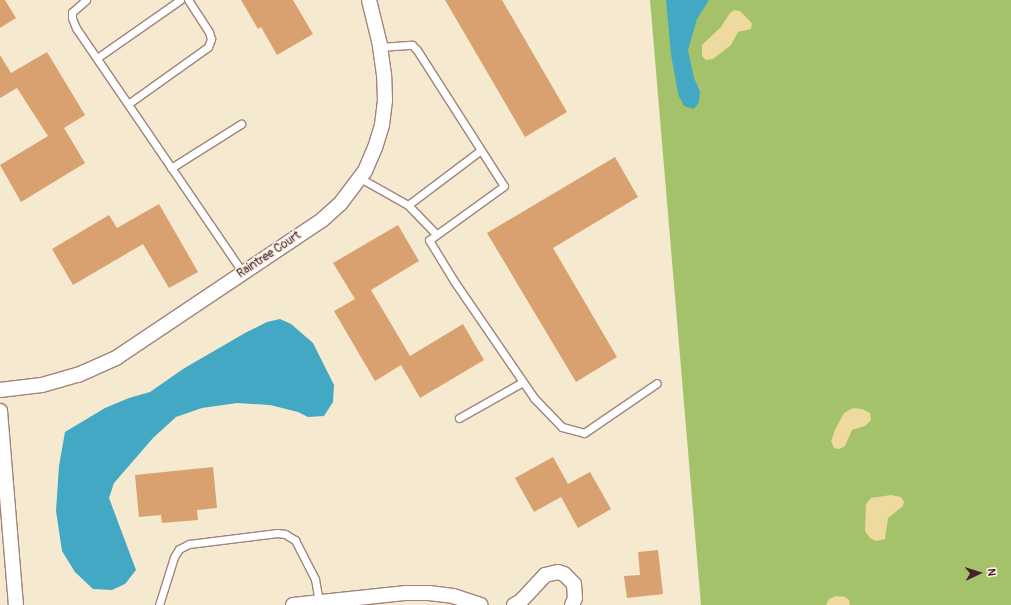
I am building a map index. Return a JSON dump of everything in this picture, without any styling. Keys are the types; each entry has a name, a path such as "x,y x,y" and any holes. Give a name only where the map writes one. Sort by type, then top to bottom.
{"street":[{"name":"Raintree Court","path":"0,390 42,385 78,375 116,358 322,220 340,204 360,178 375,148 382,125 385,100 380,47 369,0"},
{"path":"0,411 16,605"},
{"path":"514,605 520,602 545,575 558,572 564,574 574,584 575,598 572,605"},
{"path":"293,605 406,592 454,596 481,605"}],"lane":[{"path":"86,0 72,12 72,18 76,28 243,273"},
{"path":"96,58 180,0"},
{"path":"128,104 208,47 211,39 209,32 188,0"},
{"path":"380,47 412,45 417,50 504,186 429,240 454,281 534,398 562,427 584,432 657,382"},
{"path":"171,168 241,124"},
{"path":"408,205 482,150"},
{"path":"360,178 408,205 436,234"},
{"path":"459,418 523,382"},
{"path":"159,605 174,557 179,549 189,544 277,533 285,534 294,540 315,579 319,602"}],"green space":[{"path":"650,0 1011,0 1011,605 701,605"}],"sand":[{"path":"734,10 740,11 751,22 751,29 738,32 731,45 713,59 706,60 702,56 702,45 721,27 730,13"},
{"path":"853,408 862,409 870,413 871,420 865,426 852,430 845,446 839,449 834,448 831,441 835,430 844,413"},
{"path":"891,495 901,497 904,502 903,506 888,518 885,539 876,541 870,538 865,531 866,504 871,498"},
{"path":"836,596 845,597 849,600 850,605 826,605 829,599"}],"water":[{"path":"666,0 709,0 697,19 688,50 694,78 700,91 699,102 694,109 684,106 678,94 671,54"},
{"path":"280,319 291,324 313,343 334,385 333,402 324,416 308,417 298,412 270,405 237,403 202,408 176,417 153,438 114,483 109,498 136,570 125,584 112,590 93,589 75,572 62,551 56,511 59,466 65,432 105,408 129,398 150,392 183,369 245,333 267,322"}],"building":[{"path":"0,0 5,0 16,18 0,28"},
{"path":"241,0 293,0 313,34 277,55 261,27 258,29"},
{"path":"445,0 502,0 567,112 525,137"},
{"path":"47,52 85,115 64,128 85,163 21,202 0,165 48,136 17,88 0,98 0,55 11,73"},
{"path":"615,157 638,197 553,248 617,357 576,382 487,233"},
{"path":"159,204 198,272 169,288 143,244 73,285 52,249 109,215 117,228"},
{"path":"398,225 419,261 371,290 410,356 463,324 484,360 420,398 401,365 375,381 334,311 355,299 333,263"},
{"path":"553,457 568,484 590,472 611,509 578,528 561,497 534,512 515,478"},
{"path":"213,467 217,508 197,510 198,520 162,523 161,515 139,517 135,475"},
{"path":"658,550 663,594 627,598 624,576 640,575 638,552"}]}
